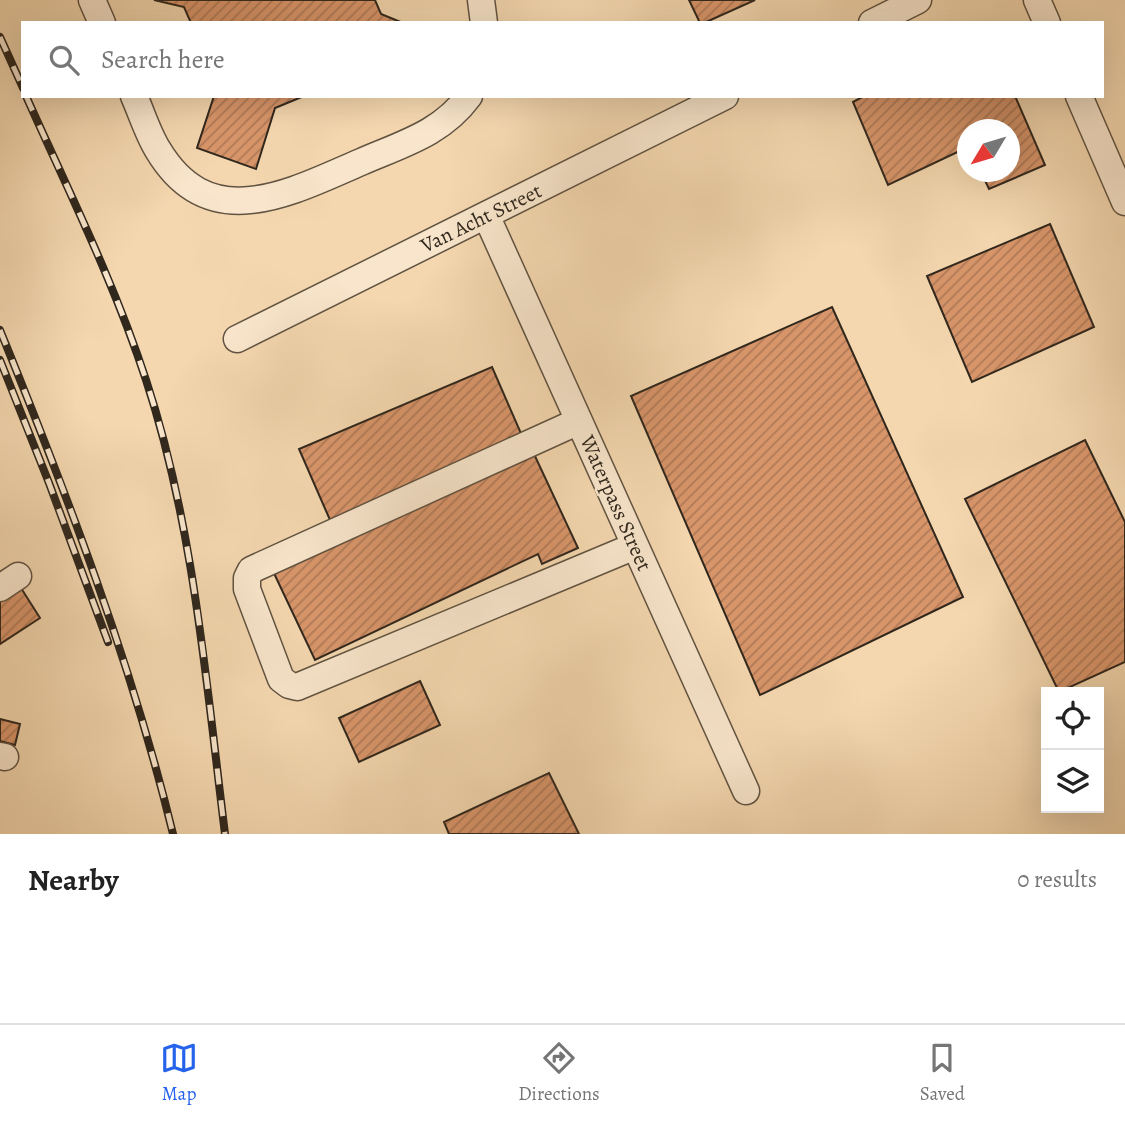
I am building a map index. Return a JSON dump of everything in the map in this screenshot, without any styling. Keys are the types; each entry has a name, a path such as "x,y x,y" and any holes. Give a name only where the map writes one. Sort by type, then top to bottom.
{"street":[{"path":"92,0 101,21"},
{"path":"481,0 484,21"},
{"path":"1037,0 1046,21"},
{"path":"876,21 911,1"},
{"path":"135,98 157,149 175,174 196,190 228,201 257,201 290,192 423,135 459,110 468,98"},
{"name":"Van Acht Street","path":"237,340 720,98"},
{"path":"1080,98 1125,202"},
{"name":"Waterpass Street","path":"486,215 746,791"},
{"path":"579,421 251,570 247,578 247,589 281,679 297,687 635,546"}],"building":[{"path":"154,0 375,0 381,14 398,21 190,21 184,7"},
{"path":"689,0 755,0 708,21 699,21"},
{"path":"213,98 299,98 275,108 256,169 197,148"},
{"path":"860,98 1016,98 1045,165 1020,176 1020,119 957,119 957,152 888,185 853,102"},
{"path":"986,182 1005,182 989,189"},
{"path":"1050,224 1094,327 972,382 927,276"},
{"path":"832,307 963,597 760,695 631,396"},
{"path":"492,367 523,438 330,520 299,449"},
{"path":"1085,440 1125,522 1125,662 1070,687 1057,687 965,499"},
{"path":"534,454 578,548 542,564 538,554 315,660 271,567"},
{"path":"21,588 40,618 0,644 0,601"},
{"path":"420,681 440,725 359,762 339,718"},
{"path":"0,719 20,724 15,745 0,741"},
{"path":"549,773 579,834 449,834 444,822"}],"railway":[{"path":"0,37 21,84"},
{"path":"27,98 120,308 162,435 187,548 225,834"},
{"path":"0,330 96,579 138,705 173,834"},
{"path":"0,360 108,642"}]}
